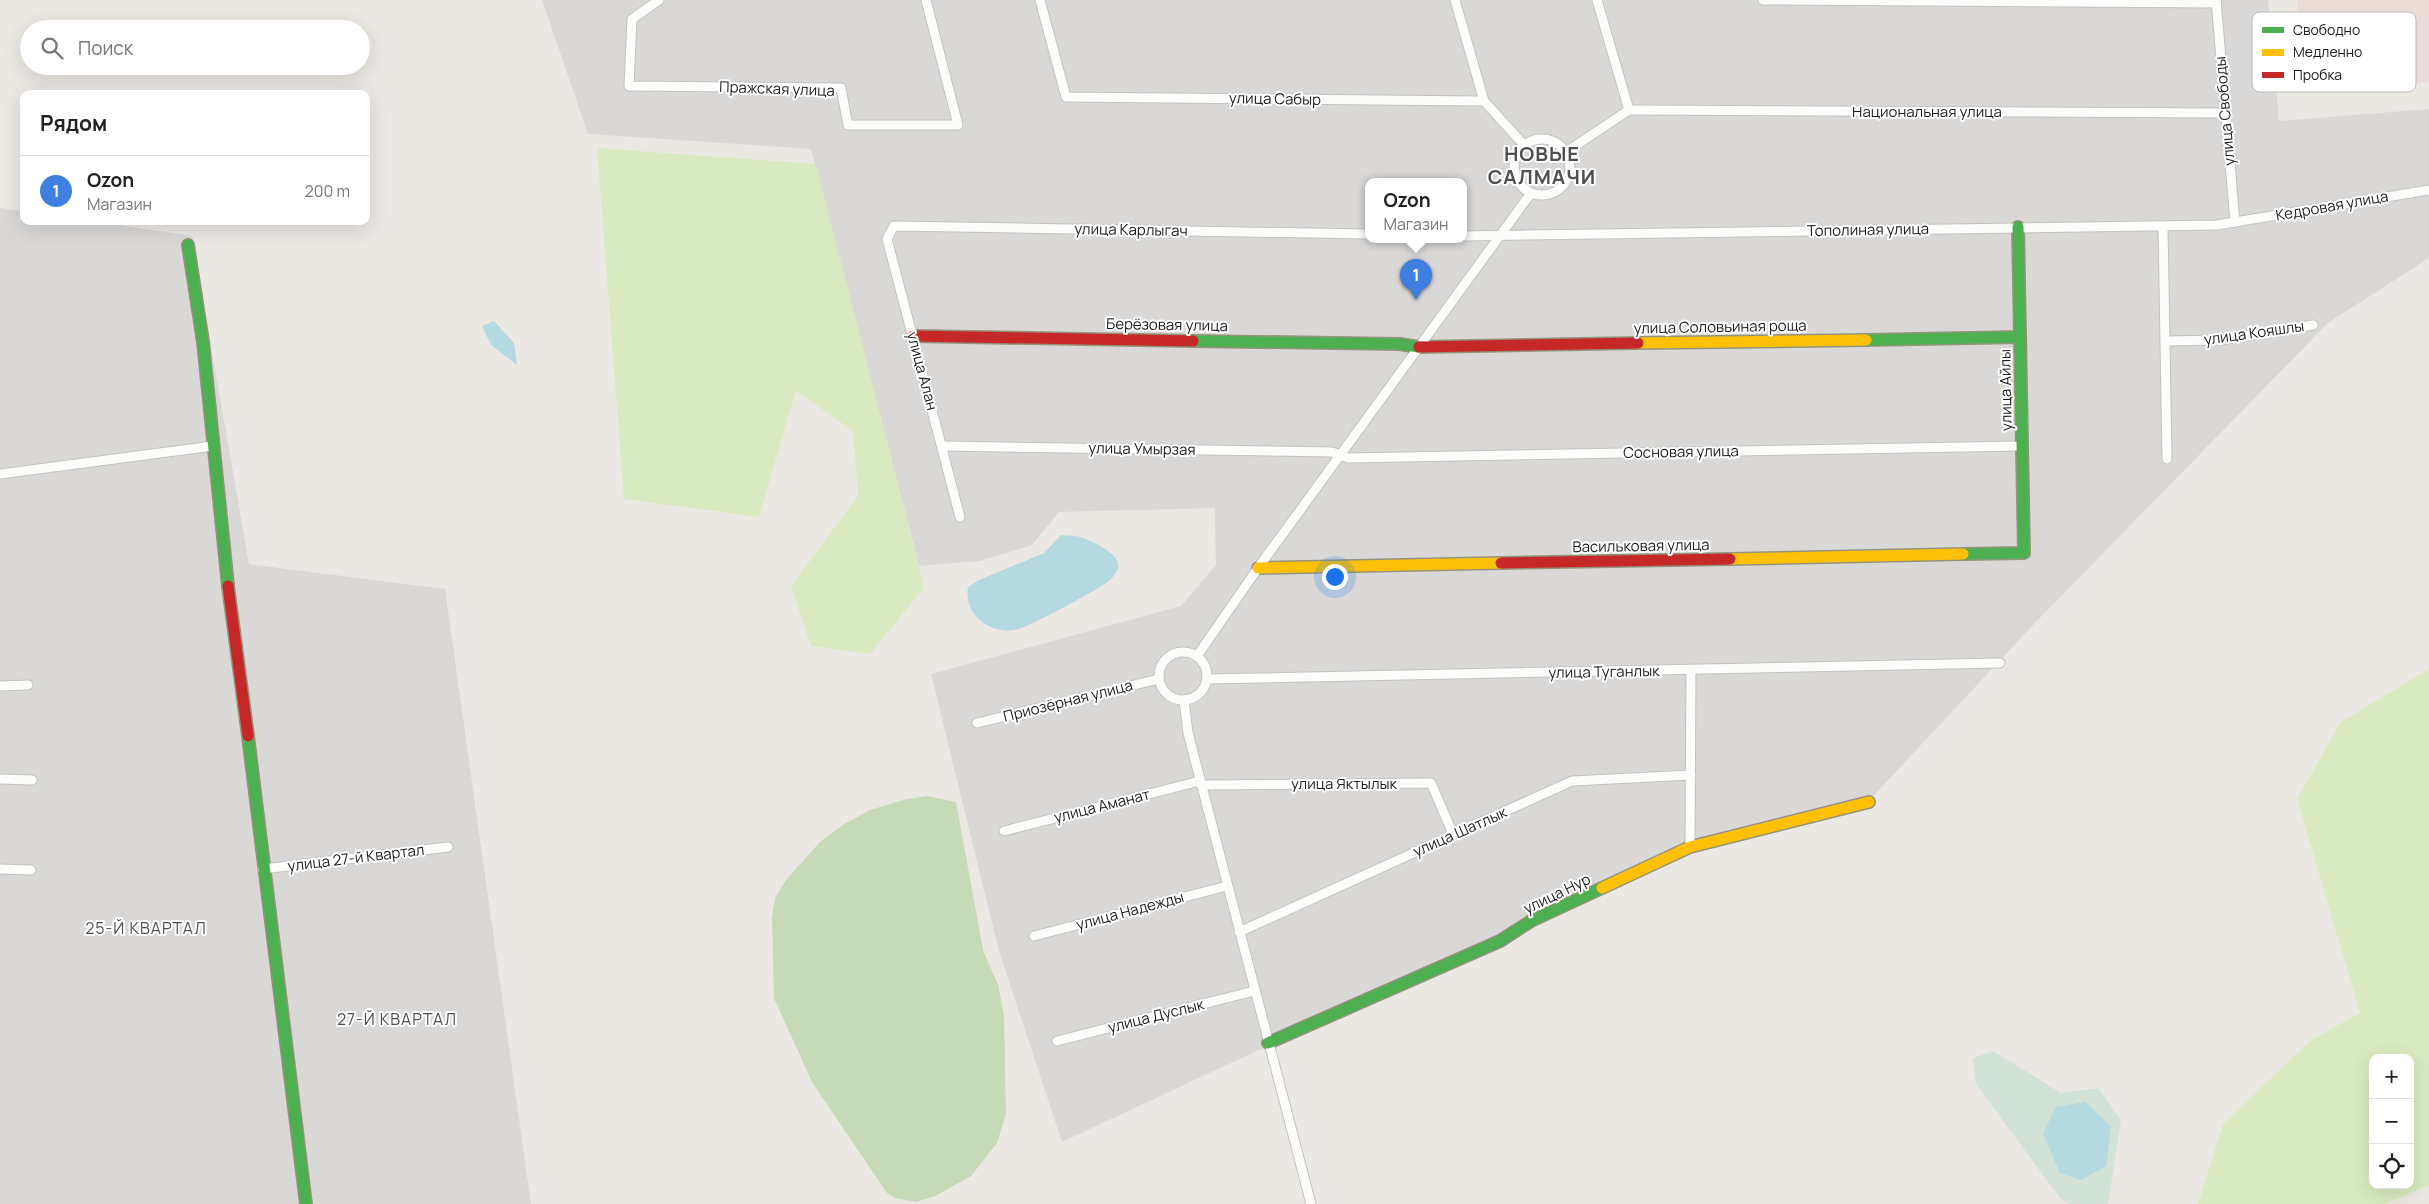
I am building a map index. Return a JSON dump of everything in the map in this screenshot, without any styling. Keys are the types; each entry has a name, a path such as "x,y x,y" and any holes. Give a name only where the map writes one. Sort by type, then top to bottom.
{"street":[{"name":"Пражская улица","path":"659,0 632,19 629,86 841,88 848,125 958,125 926,0"},
{"name":"улица Сабыр","path":"1040,0 1066,97 1484,101"},
{"path":"1455,0 1484,101 1524,145"},
{"path":"1566,152 1629,110 1597,0"},
{"path":"1762,0 2216,2"},
{"name":"улица Свободы","path":"2216,2 2235,222"},
{"name":"Национальная улица","path":"1629,110 2226,113"},
{"path":"1547,139 1558,144 1566,152 1570,169 1564,185 1554,193 1543,196 1531,193 1521,187 1515,177 1515,160 1524,145 1535,140 1547,139"},
{"name":"Кедровая улица","path":"2235,222 2429,190"},
{"path":"1197,656 1258,568 1531,193"},
{"name":"Тополиная улица","path":"1500,237 2018,227 2216,226 2235,222"},
{"name":"улица Карлыгач","path":"894,226 1365,234"},
{"name":"улица Алан","path":"894,226 887,239 960,517"},
{"path":"2163,226 2167,459"},
{"name":"улица Айлы","path":"2018,227 2024,553"},
{"path":"1467,236 1500,237"},
{"path":"188,245 203,342 223,549 306,1204"},
{"name":"улица Кояшлы","path":"2165,341 2220,340 2313,325"},
{"name":"Берёзовая улица","path":"913,336 1398,344 1419,347"},
{"name":"улица Соловьиная роща","path":"1419,347 2020,337"},
{"path":"0,474 213,446"},
{"name":"улица Умырзая","path":"942,446 1332,452 1340,455"},
{"name":"Сосновая улица","path":"1340,455 1358,458 2022,446"},
{"name":"Васильковая улица","path":"1258,568 2024,553"},
{"path":"1179,652 1197,656 1204,663 1208,672 1202,691 1194,698 1184,700 1168,694 1160,679 1160,670 1171,655 1179,652"},
{"name":"улица Туганлык","path":"1207,679 2000,663"},
{"path":"1690,847 1691,670"},
{"name":"Приозёрная улица","path":"977,723 1160,679"},
{"path":"0,686 28,685"},
{"path":"1184,700 1188,733 1200,783 1311,1204"},
{"name":"улица Шатлык","path":"1239,932 1572,781 1690,776"},
{"path":"0,779 32,780"},
{"name":"улица Аманат","path":"1004,831 1200,783"},
{"name":"улица Яктылык","path":"1200,783 1430,784 1453,834"},
{"name":"улица Нур","path":"1268,1043 1500,941 1531,922 1690,847 1869,802"},
{"name":"улица 27-й Квартал","path":"263,869 448,847"},
{"path":"0,868 31,870"},
{"name":"улица Надежды","path":"1034,936 1227,886"},
{"name":"улица Дуслык","path":"1057,1041 1254,991"}],"shaded area":[{"path":"542,0 2268,0 2269,12 2252,12 2252,92 2276,92 2279,121 2429,109 2429,258 2328,323 2034,624 1864,806 1689,849 1062,1142 999,951 931,674 1181,606 1216,565 1215,508 1059,512 1032,545 980,561 919,566 811,149 588,134"},
{"path":"2297,0 2429,0 2429,82 2416,83 2416,12 2298,12"},
{"path":"0,208 20,210 20,225 119,225 192,236 249,564 445,589 531,1204 0,1204"},
{"path":"1215,508 1293,509 1254,566 1216,565"}],"green space":[{"path":"597,148 816,164 924,588 870,654 811,646 791,586 858,496 853,431 796,391 759,517 624,499"},
{"path":"2429,669 2429,1185 2385,1204 2198,1204 2223,1124 2311,1040 2360,1013 2297,799 2341,722"},
{"path":"927,796 956,802 983,950 998,985 1004,1015 1006,1114 997,1143 971,1176 935,1196 916,1202 895,1198 887,1193 812,1082 774,998 772,918 775,898 786,880 820,842 844,824 870,810 907,799"},
{"path":"1993,1051 2061,1093 2098,1088 2121,1120 2108,1204 2069,1204 2060,1198 1976,1084 1973,1058"}],"water":[{"path":"494,321 514,343 517,365 491,345 482,326"},
{"path":"1061,535 1081,537 1110,552 1118,563 1114,576 1081,598 1019,629 999,629 981,622 970,607 968,587 979,580 1044,553"},
{"path":"2085,1102 2111,1126 2106,1166 2081,1180 2060,1173 2043,1133 2056,1107"}],"traffic: fast":[{"path":"1963,554 2024,553 2018,227"},
{"path":"188,245 203,342 228,586"},
{"path":"1866,340 2020,337"},
{"path":"1193,341 1399,344 1419,347"},
{"path":"248,736 306,1204"},
{"path":"1268,1043 1500,941 1531,921 1602,888"}],"traffic: slow":[{"path":"1638,343 1866,340"},
{"path":"1730,559 1963,554"},
{"path":"1258,568 1501,563"},
{"path":"1602,888 1690,847 1869,802"}],"traffic: jam":[{"path":"913,336 1193,341"},
{"path":"1419,347 1638,343"},
{"path":"1501,563 1730,559"},
{"path":"228,586 248,736"}],"place":[{"name":"Ozon","path":"1416,300"}],"district":[{"name":"НОВЫЕ САЛМАЧИ","path":"1542,166"},
{"name":"25-Й КВАРТАЛ","path":"146,928"},
{"name":"27-Й КВАРТАЛ","path":"397,1019"}]}
